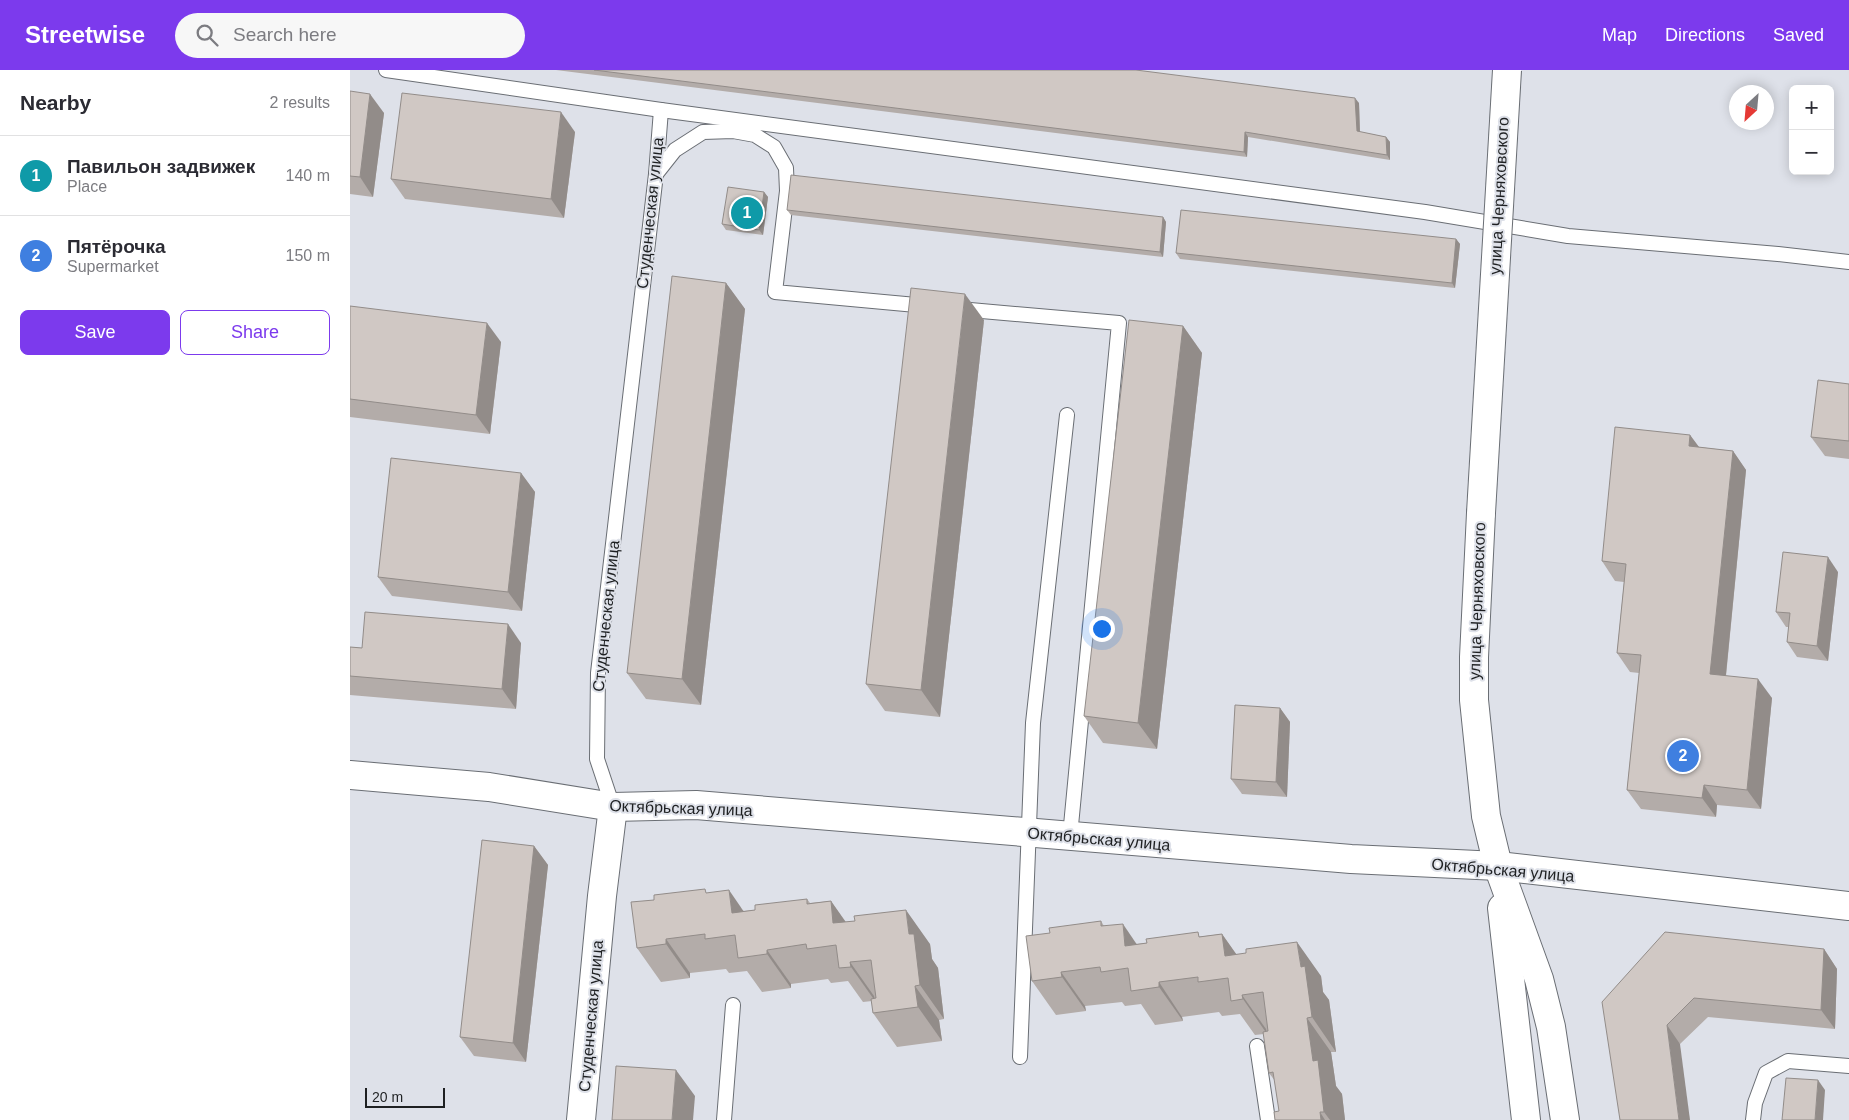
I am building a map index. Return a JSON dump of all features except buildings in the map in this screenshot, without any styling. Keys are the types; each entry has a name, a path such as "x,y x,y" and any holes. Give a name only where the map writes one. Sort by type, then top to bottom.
{"street":[{"name":"улица Черняховского","path":"1507,70 1481,513 1474,657 1474,700 1486,816 1498,866 1539,979 1551,1027 1565,1120"},
{"name":"Октябрьская улица","path":"350,775 489,787 613,807 696,805 1351,859 1498,866 1849,906"},
{"name":"Студенческая улица","path":"582,1120 602,896 613,807"},
{"path":"1498,866 1526,1120"}],"lane":[{"path":"386,70 661,110 1425,212 1568,236 1849,262"},
{"name":"Студенческая улица","path":"613,807 597,759 598,673 656,174 661,110"},
{"path":"656,174 675,150 703,132 733,131 755,135 774,147 786,168 787,191 775,292 1119,323 1070,836"},
{"path":"1020,1057 1033,723 1067,415"},
{"path":"724,1120 733,1005"},
{"path":"1257,1046 1268,1120"},
{"path":"1753,1120 1755,1103 1766,1073 1788,1061 1849,1066"}],"place":[{"name":"Павильон задвижек","path":"747,213"},
{"name":"Пятёрочка","path":"1683,756"}]}
